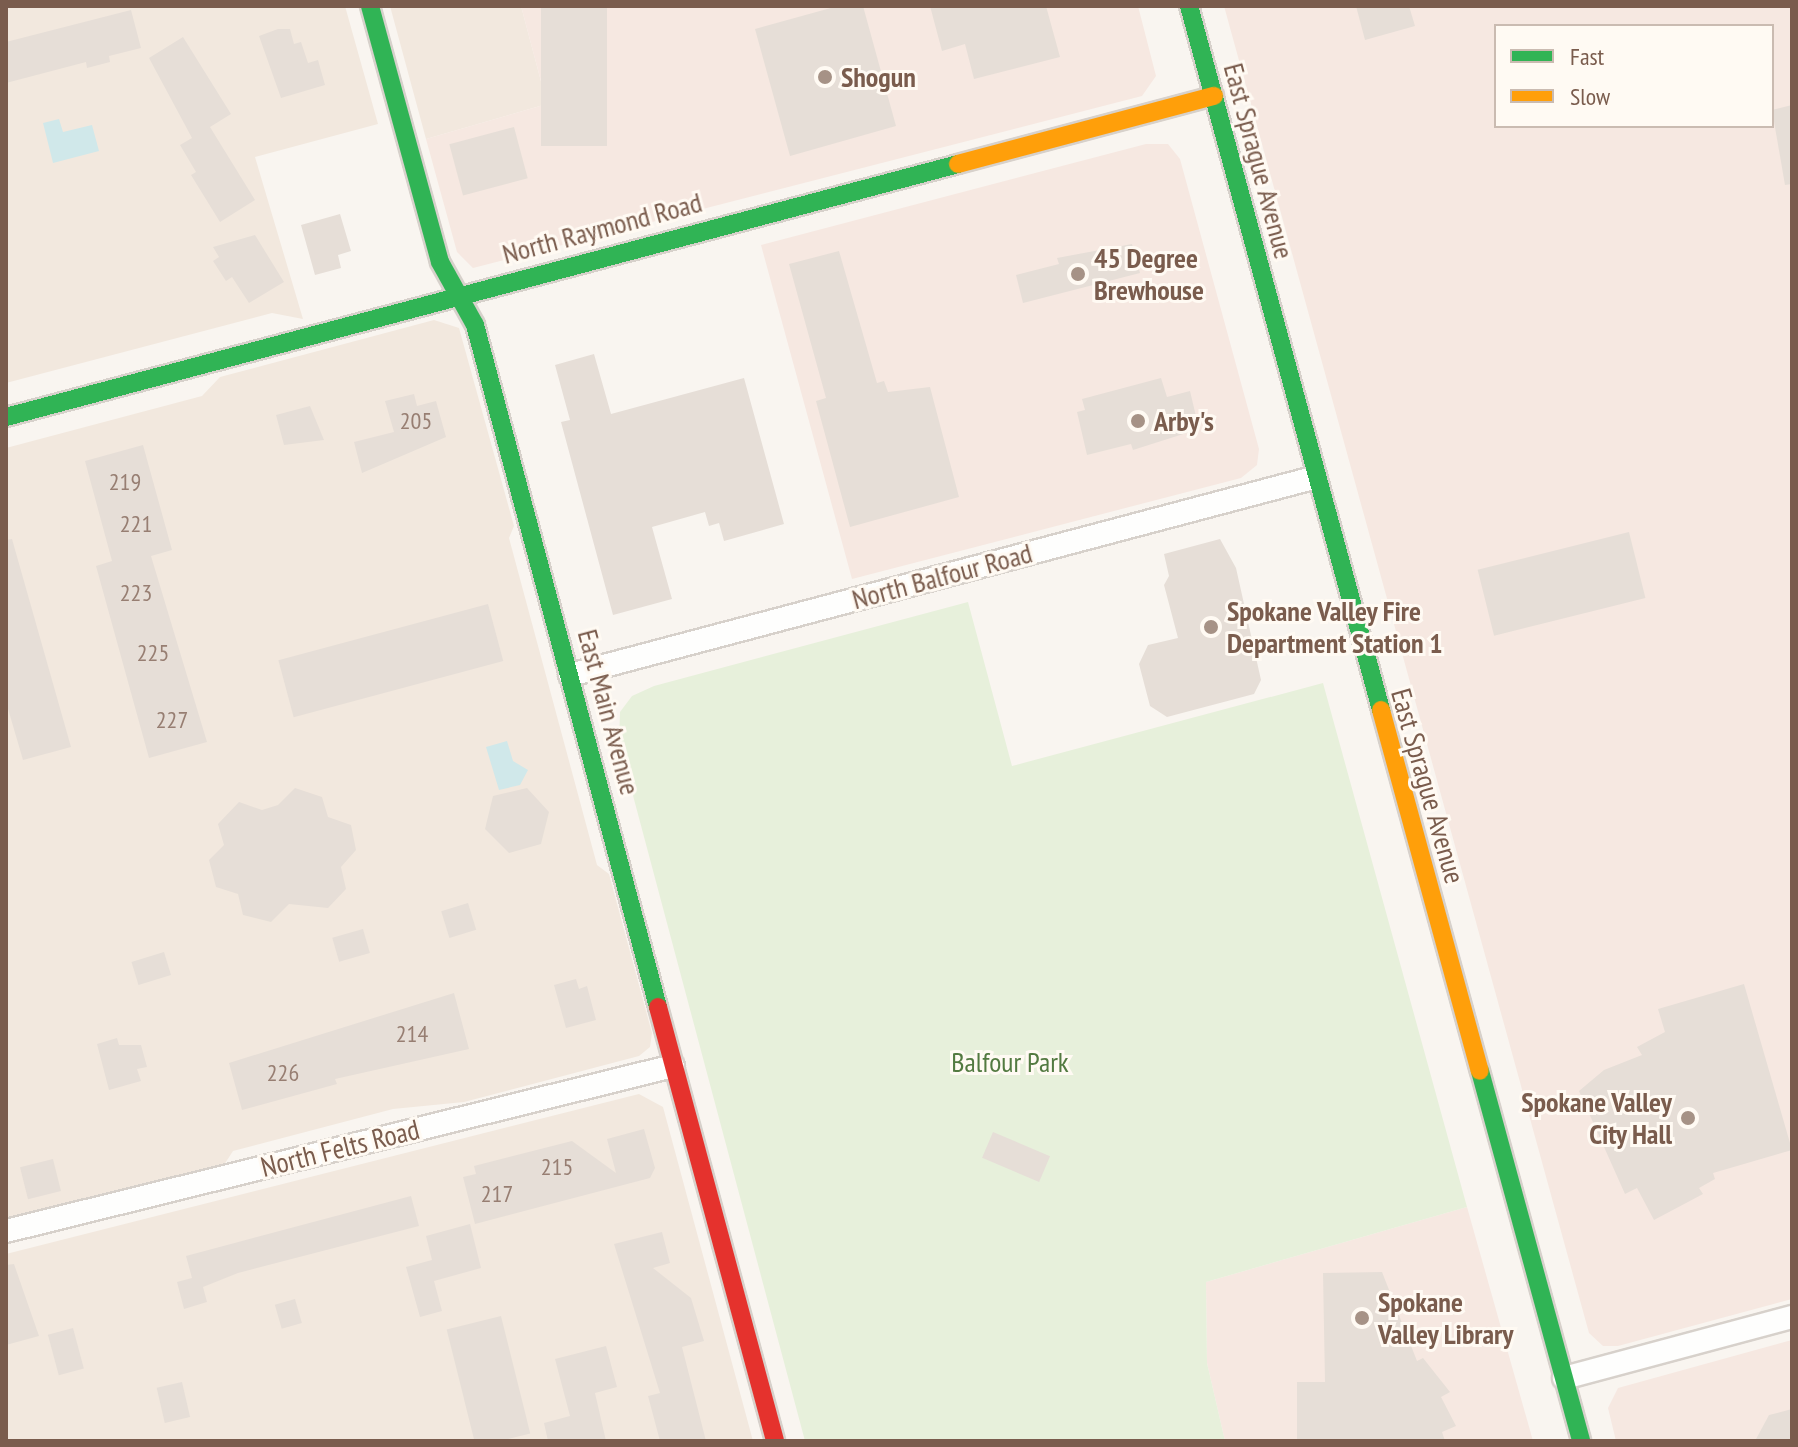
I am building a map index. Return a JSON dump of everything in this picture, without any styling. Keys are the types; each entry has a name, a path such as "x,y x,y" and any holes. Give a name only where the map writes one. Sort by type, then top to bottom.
{"street":[{"name":"East Main Avenue","path":"370,6 440,262 463,294 570,675 775,1441"},
{"name":"East Sprague Avenue","path":"1189,6 1313,478 1581,1441"},
{"name":"North Raymond Road","path":"6,417 1214,96"},
{"name":"North Balfour Road","path":"570,675 1313,478"},
{"name":"North Felts Road","path":"6,1231 673,1066"},
{"path":"1564,1378 1792,1317"}],"shaded area":[{"path":"6,6 345,6 378,124 255,157 303,319 272,313 6,383"},
{"path":"390,6 521,6 547,104 426,139"},
{"path":"521,6 1138,6 1156,76 1142,96 473,268 457,252 426,139 547,104"},
{"path":"1224,6 1792,6 1792,1299 1618,1346 1603,1346 1589,1333"},
{"path":"1146,144 1168,144 1180,159 1259,449 1257,465 1241,478 852,579 761,245"},
{"path":"434,320 459,328 514,526 509,538 597,865 609,874 652,1033 650,1047 639,1056 464,1102 393,1109 233,1151 222,1168 6,1224 6,448 202,396 220,377"},
{"path":"639,1094 663,1107 753,1441 6,1441 6,1254"},
{"path":"1467,1207 1533,1441 1225,1441 1207,1363 1206,1282"},
{"path":"1792,1340 1792,1441 1616,1441 1608,1408 1618,1388"}],"green space":[{"name":"Balfour Park","path":"968,602 1012,766 1323,683 1467,1207 1206,1282 1207,1363 1225,1441 805,1441 619,743 620,712 632,696 654,686"}],"water":[{"path":"59,119 63,132 92,125 99,151 53,163 43,123"},
{"path":"507,741 513,761 528,770 520,785 499,790 486,747"}],"building":[{"path":"541,6 607,6 607,146 541,146"},
{"name":"Shogun","path":"838,6 863,6 896,126 790,156 755,29"},
{"path":"930,6 1046,6 1060,57 974,79 965,44 942,51"},
{"path":"1356,6 1409,6 1415,26 1365,40"},
{"path":"131,10 141,48 109,56 110,62 87,68 86,62 6,83 6,42"},
{"path":"278,29 290,29 294,44 301,42 308,63 318,60 325,85 281,98 259,36"},
{"path":"183,37 231,114 210,127 255,200 220,222 191,175 196,172 180,145 192,138 149,58"},
{"path":"1792,105 1792,184 1785,185 1774,110"},
{"path":"514,127 528,178 463,196 449,144"},
{"path":"340,214 351,251 338,255 341,268 315,275 301,225"},
{"path":"255,235 284,282 249,303 232,277 226,281 213,261 219,257 213,247"},
{"name":"45 Degree Brewhouse","path":"1132,244 1140,273 1023,303 1016,275 1059,264 1057,258"},
{"path":"839,251 877,383 884,381 888,392 930,387 959,497 850,527 816,401 826,398 789,264"},
{"path":"594,354 611,414 744,378 784,524 724,541 719,523 709,526 705,512 652,527 672,599 613,615 561,422 570,420 555,365"},
{"name":"Arby's","path":"1161,378 1167,397 1190,391 1199,429 1133,450 1131,444 1087,455 1077,412 1085,410 1082,399"},
{"path":"414,394 417,406 436,401 446,437 362,473 354,442 394,432 385,401"},
{"path":"310,406 324,440 284,445 276,415"},
{"path":"143,445 172,550 151,556 207,742 149,758 96,566 112,561 85,461"},
{"path":"1629,532 1645,598 1494,636 1478,570"},
{"path":"12,539 71,747 23,760 6,702 6,540"},
{"name":"Spokane Valley Fire Department Station 1","path":"1220,539 1236,568 1261,680 1254,694 1167,717 1150,706 1139,664 1148,645 1178,638 1164,585 1169,576 1164,554"},
{"path":"488,604 503,661 294,717 278,660"},
{"path":"295,788 322,797 328,817 351,825 356,850 341,867 346,889 328,908 289,904 271,922 243,915 238,894 216,887 209,860 224,845 218,824 239,802 262,810 278,805"},
{"path":"527,788 549,812 541,844 509,853 485,829 493,796"},
{"path":"468,903 476,930 449,938 441,911"},
{"path":"363,929 370,953 339,962 332,938"},
{"path":"164,952 171,975 139,985 131,962"},
{"path":"576,979 579,989 587,986 596,1020 566,1028 554,985"},
{"name":"Spokane Valley City Hall","path":"1744,984 1792,1150 1713,1173 1715,1179 1699,1188 1703,1194 1654,1220 1637,1188 1625,1194 1579,1091 1604,1070 1642,1055 1637,1047 1665,1032 1658,1009"},
{"path":"454,993 469,1049 335,1079 337,1084 242,1110 229,1063"},
{"path":"117,1038 119,1045 141,1045 147,1067 137,1069 141,1081 109,1090 97,1044"},
{"path":"644,1129 655,1168 650,1178 475,1224 463,1177 476,1174 474,1166 572,1141 616,1173 607,1139"},
{"path":"993,1132 1050,1156 1039,1182 982,1158"},
{"path":"53,1159 61,1191 28,1199 20,1167"},
{"path":"411,1196 419,1226 238,1273 203,1287 207,1302 184,1309 177,1282 192,1278 186,1256"},
{"path":"470,1224 481,1268 434,1281 442,1311 420,1317 406,1267 432,1260 426,1236"},
{"path":"662,1232 670,1263 653,1268 691,1298 704,1341 682,1347 706,1441 660,1441 648,1396 660,1393 614,1244"},
{"path":"14,1264 39,1336 6,1345 6,1265"},
{"name":"Spokane Valley Library","path":"1382,1272 1417,1361 1423,1358 1450,1392 1441,1397 1456,1426 1442,1432 1445,1441 1297,1441 1297,1382 1325,1382 1323,1273"},
{"path":"295,1299 302,1323 282,1329 275,1305"},
{"path":"501,1316 530,1433 500,1441 474,1441 447,1330"},
{"path":"73,1328 84,1369 59,1375 48,1335"},
{"path":"606,1346 617,1387 595,1393 606,1441 548,1441 544,1423 570,1416 555,1359"},
{"path":"182,1382 190,1417 165,1423 157,1388"},
{"path":"1792,1409 1792,1441 1755,1441 1769,1415"}],"traffic: fast":[{"path":"370,6 440,262 475,325 658,1007"},
{"path":"1189,6 1381,710"},
{"path":"6,417 958,164"},
{"path":"1480,1071 1581,1441"}],"traffic: slow":[{"path":"958,164 1214,96"},
{"path":"1381,710 1480,1071"}],"traffic: jam":[{"path":"658,1007 775,1441"}],"place":[{"name":"Shogun","path":"825,77"},
{"name":"45 Degree Brewhouse","path":"1078,274"},
{"name":"Arby's","path":"1138,421"},
{"name":"Spokane Valley Fire Department Station 1","path":"1211,627"},
{"name":"Spokane Valley City Hall","path":"1688,1118"},
{"name":"Spokane Valley Library","path":"1362,1318"}]}
